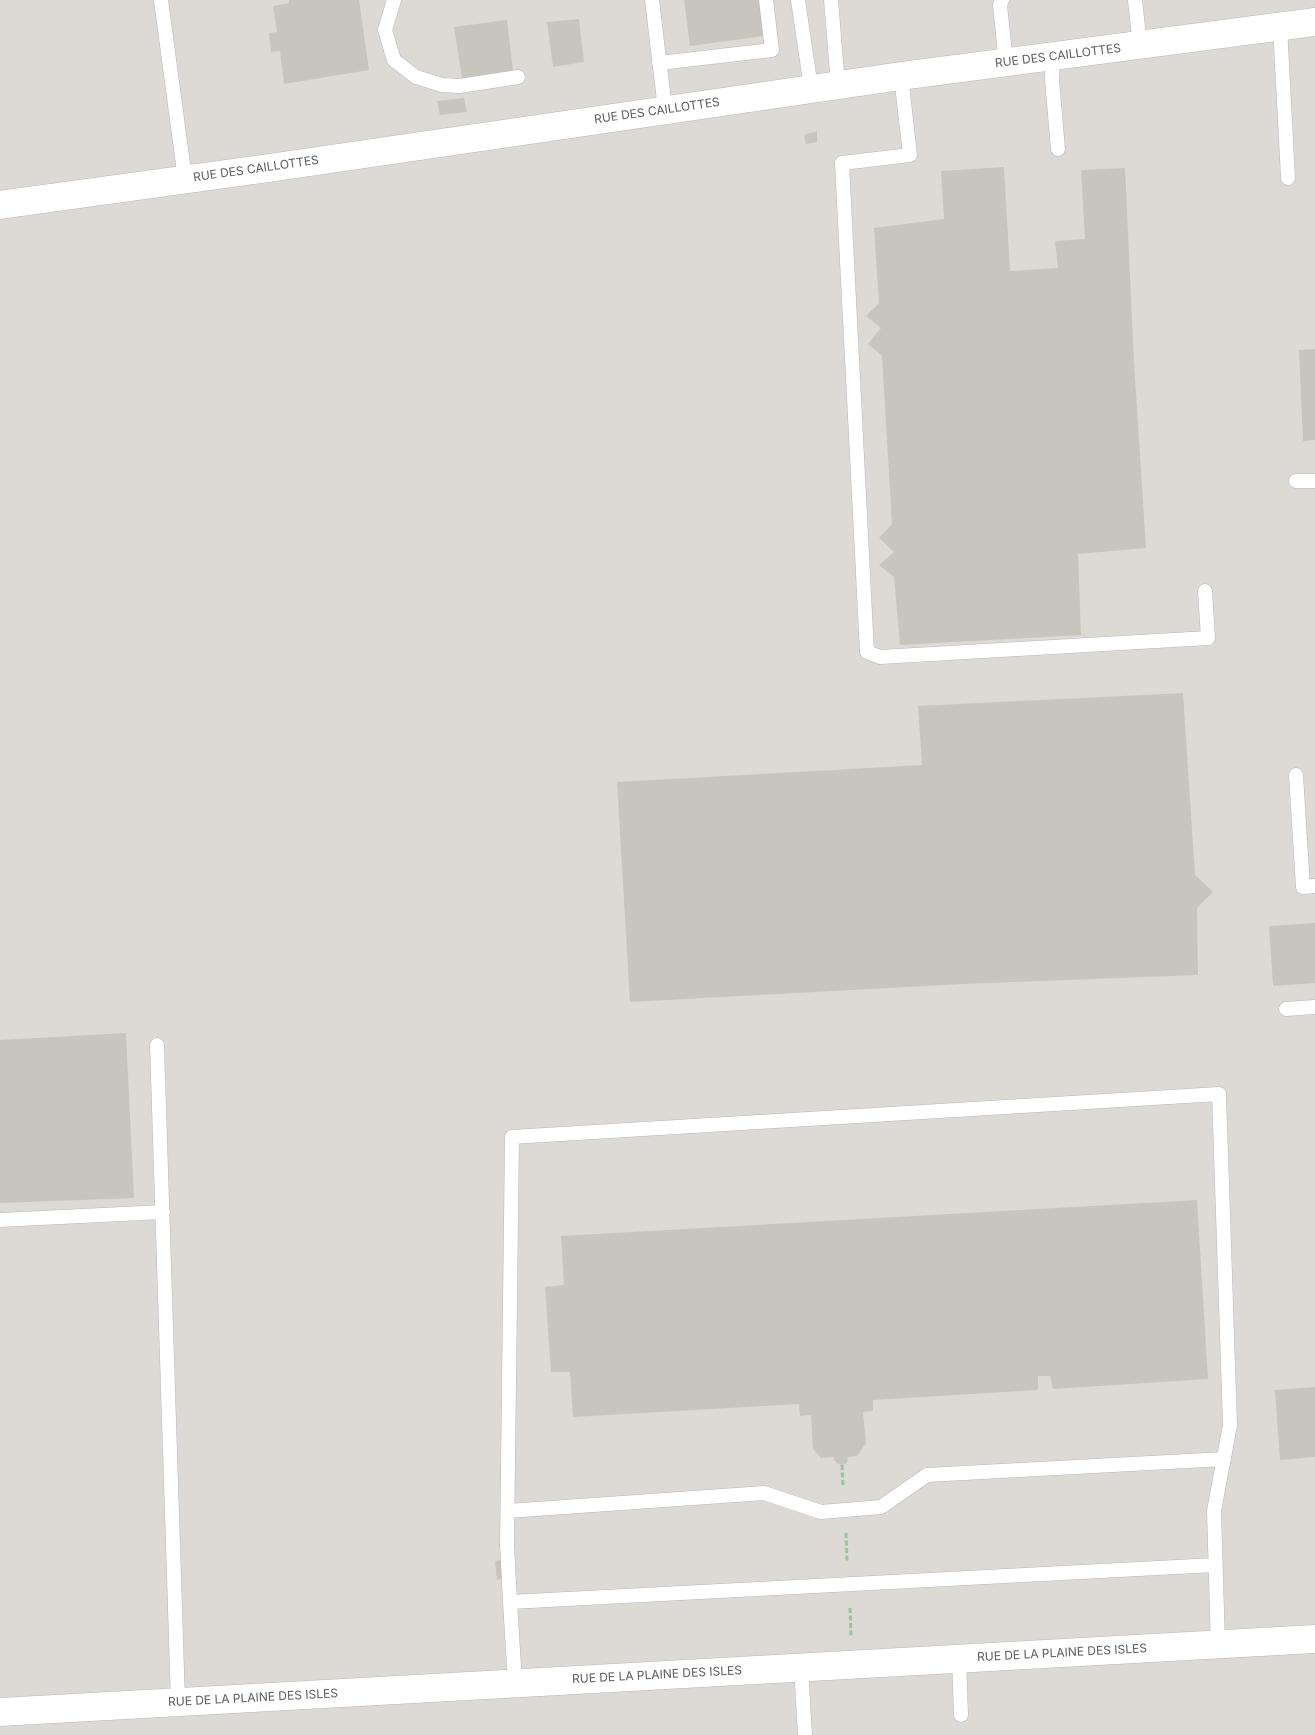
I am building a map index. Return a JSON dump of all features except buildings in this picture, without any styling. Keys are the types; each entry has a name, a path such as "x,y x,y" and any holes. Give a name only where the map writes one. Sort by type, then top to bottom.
{"street":[{"name":"RUE DES CAILLOTTES","path":"0,205 838,84 1315,22"},
{"name":"RUE DE LA PLAINE DES ISLES","path":"0,1712 1315,1639"}],"lane":[{"path":"161,0 185,179"},
{"path":"394,0 385,30 394,60 416,78 442,85 460,86 518,77"},
{"path":"652,0 665,110"},
{"path":"659,63 772,50 766,0"},
{"path":"798,0 811,88"},
{"path":"832,0 838,84"},
{"path":"1002,0 1000,5 1006,62"},
{"path":"1135,0 1140,45"},
{"path":"1280,26 1288,178"},
{"path":"1053,57 1052,80 1058,149"},
{"path":"902,76 910,155 842,163 867,652 880,657 1208,638 1205,591"},
{"path":"1296,481 1315,481"},
{"path":"1296,775 1303,887 1315,886"},
{"path":"1286,1009 1315,1007"},
{"path":"157,1044 178,1702"},
{"path":"515,1683 507,1545 512,1137 1219,1094 1230,1424 1214,1511 1218,1645"},
{"path":"0,1220 163,1212"},
{"path":"508,1511 764,1493 821,1512 882,1507 927,1474 1224,1459"},
{"path":"510,1602 1216,1565"},
{"path":"959,1659 960,1715"},
{"path":"802,1667 805,1735"}],"shaded area":[{"path":"0,0 1315,0 1315,1735 0,1735"}]}
